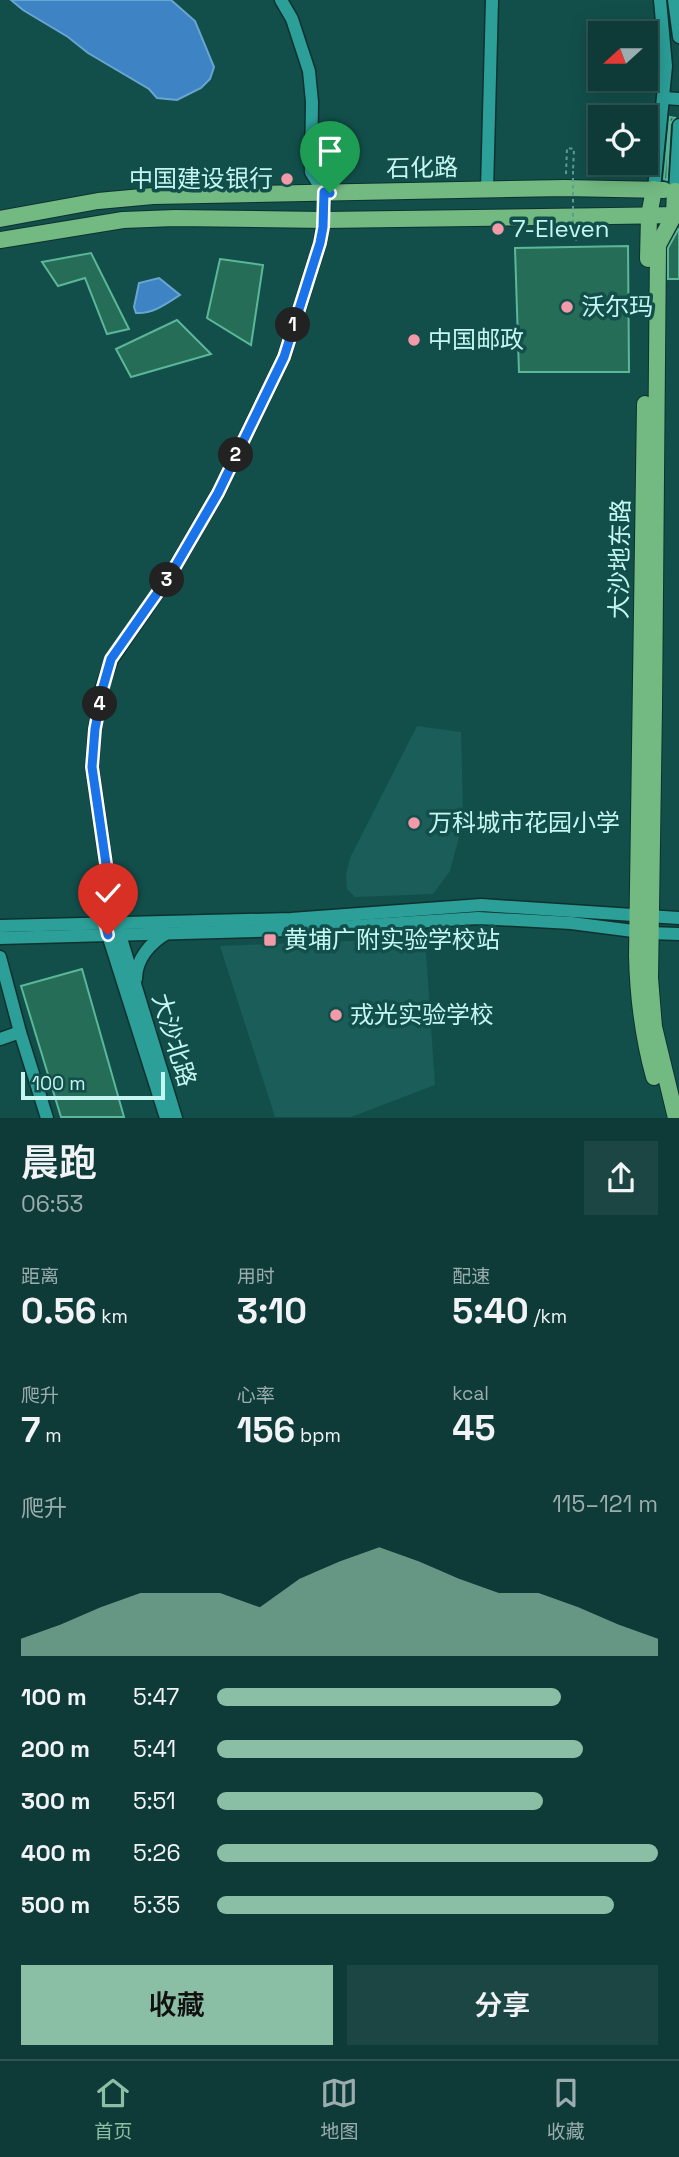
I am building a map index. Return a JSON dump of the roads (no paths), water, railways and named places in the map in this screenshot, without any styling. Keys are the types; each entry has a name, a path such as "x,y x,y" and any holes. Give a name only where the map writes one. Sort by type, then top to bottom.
{"main road":[{"name":"大沙地东路","path":"644,925 649,216 653,189"},
{"name":"石化路","path":"0,219 54,207 125,198 324,192 677,191"},
{"name":"大沙地东路","path":"676,1118 644,1039 641,1018 654,708 658,245 677,215 677,191"},
{"name":"石化路","path":"0,240 123,220 677,215"},
{"name":"大沙地东路","path":"666,1096 666,1118"}],"street":[{"path":"281,0 292,19 309,71 312,102 311,172 324,192"},
{"path":"487,190 492,0"},
{"name":"大沙地东路","path":"653,189 666,66 660,0"},
{"path":"674,0 679,37"},
{"path":"664,98 679,99"},
{"name":"大沙地东路","path":"677,191 679,125"},
{"name":"大沙北路","path":"166,1118 112,929 92,767 95,729 111,659 172,572 218,493 284,357 317,253 324,220 324,192"},
{"path":"0,938 481,905 644,925 679,934"},
{"path":"0,926 167,933 293,930 478,918 644,925 679,918"},
{"name":"大沙北路","path":"112,929 136,987 176,1118"},
{"path":"136,987 140,960 153,941 167,933"},
{"path":"0,957 47,1118"},
{"path":"0,1038 20,1032"}],"water":[{"path":"11,0 171,0 195,21 214,67 210,79 201,88 177,100 157,98 149,89 88,53"},
{"path":"159,278 180,295 154,310 136,313 134,307 139,283"}],"place":[{"name":"中国建设银行","path":"287,179"},
{"name":"7-Eleven","path":"498,229"},
{"name":"沃尔玛","path":"567,307"},
{"name":"中国邮政","path":"414,340"},
{"name":"万科城市花园小学","path":"414,823"},
{"name":"黄埔广附实验学校站","path":"270,940"},
{"name":"戎光实验学校","path":"336,1015"}]}
